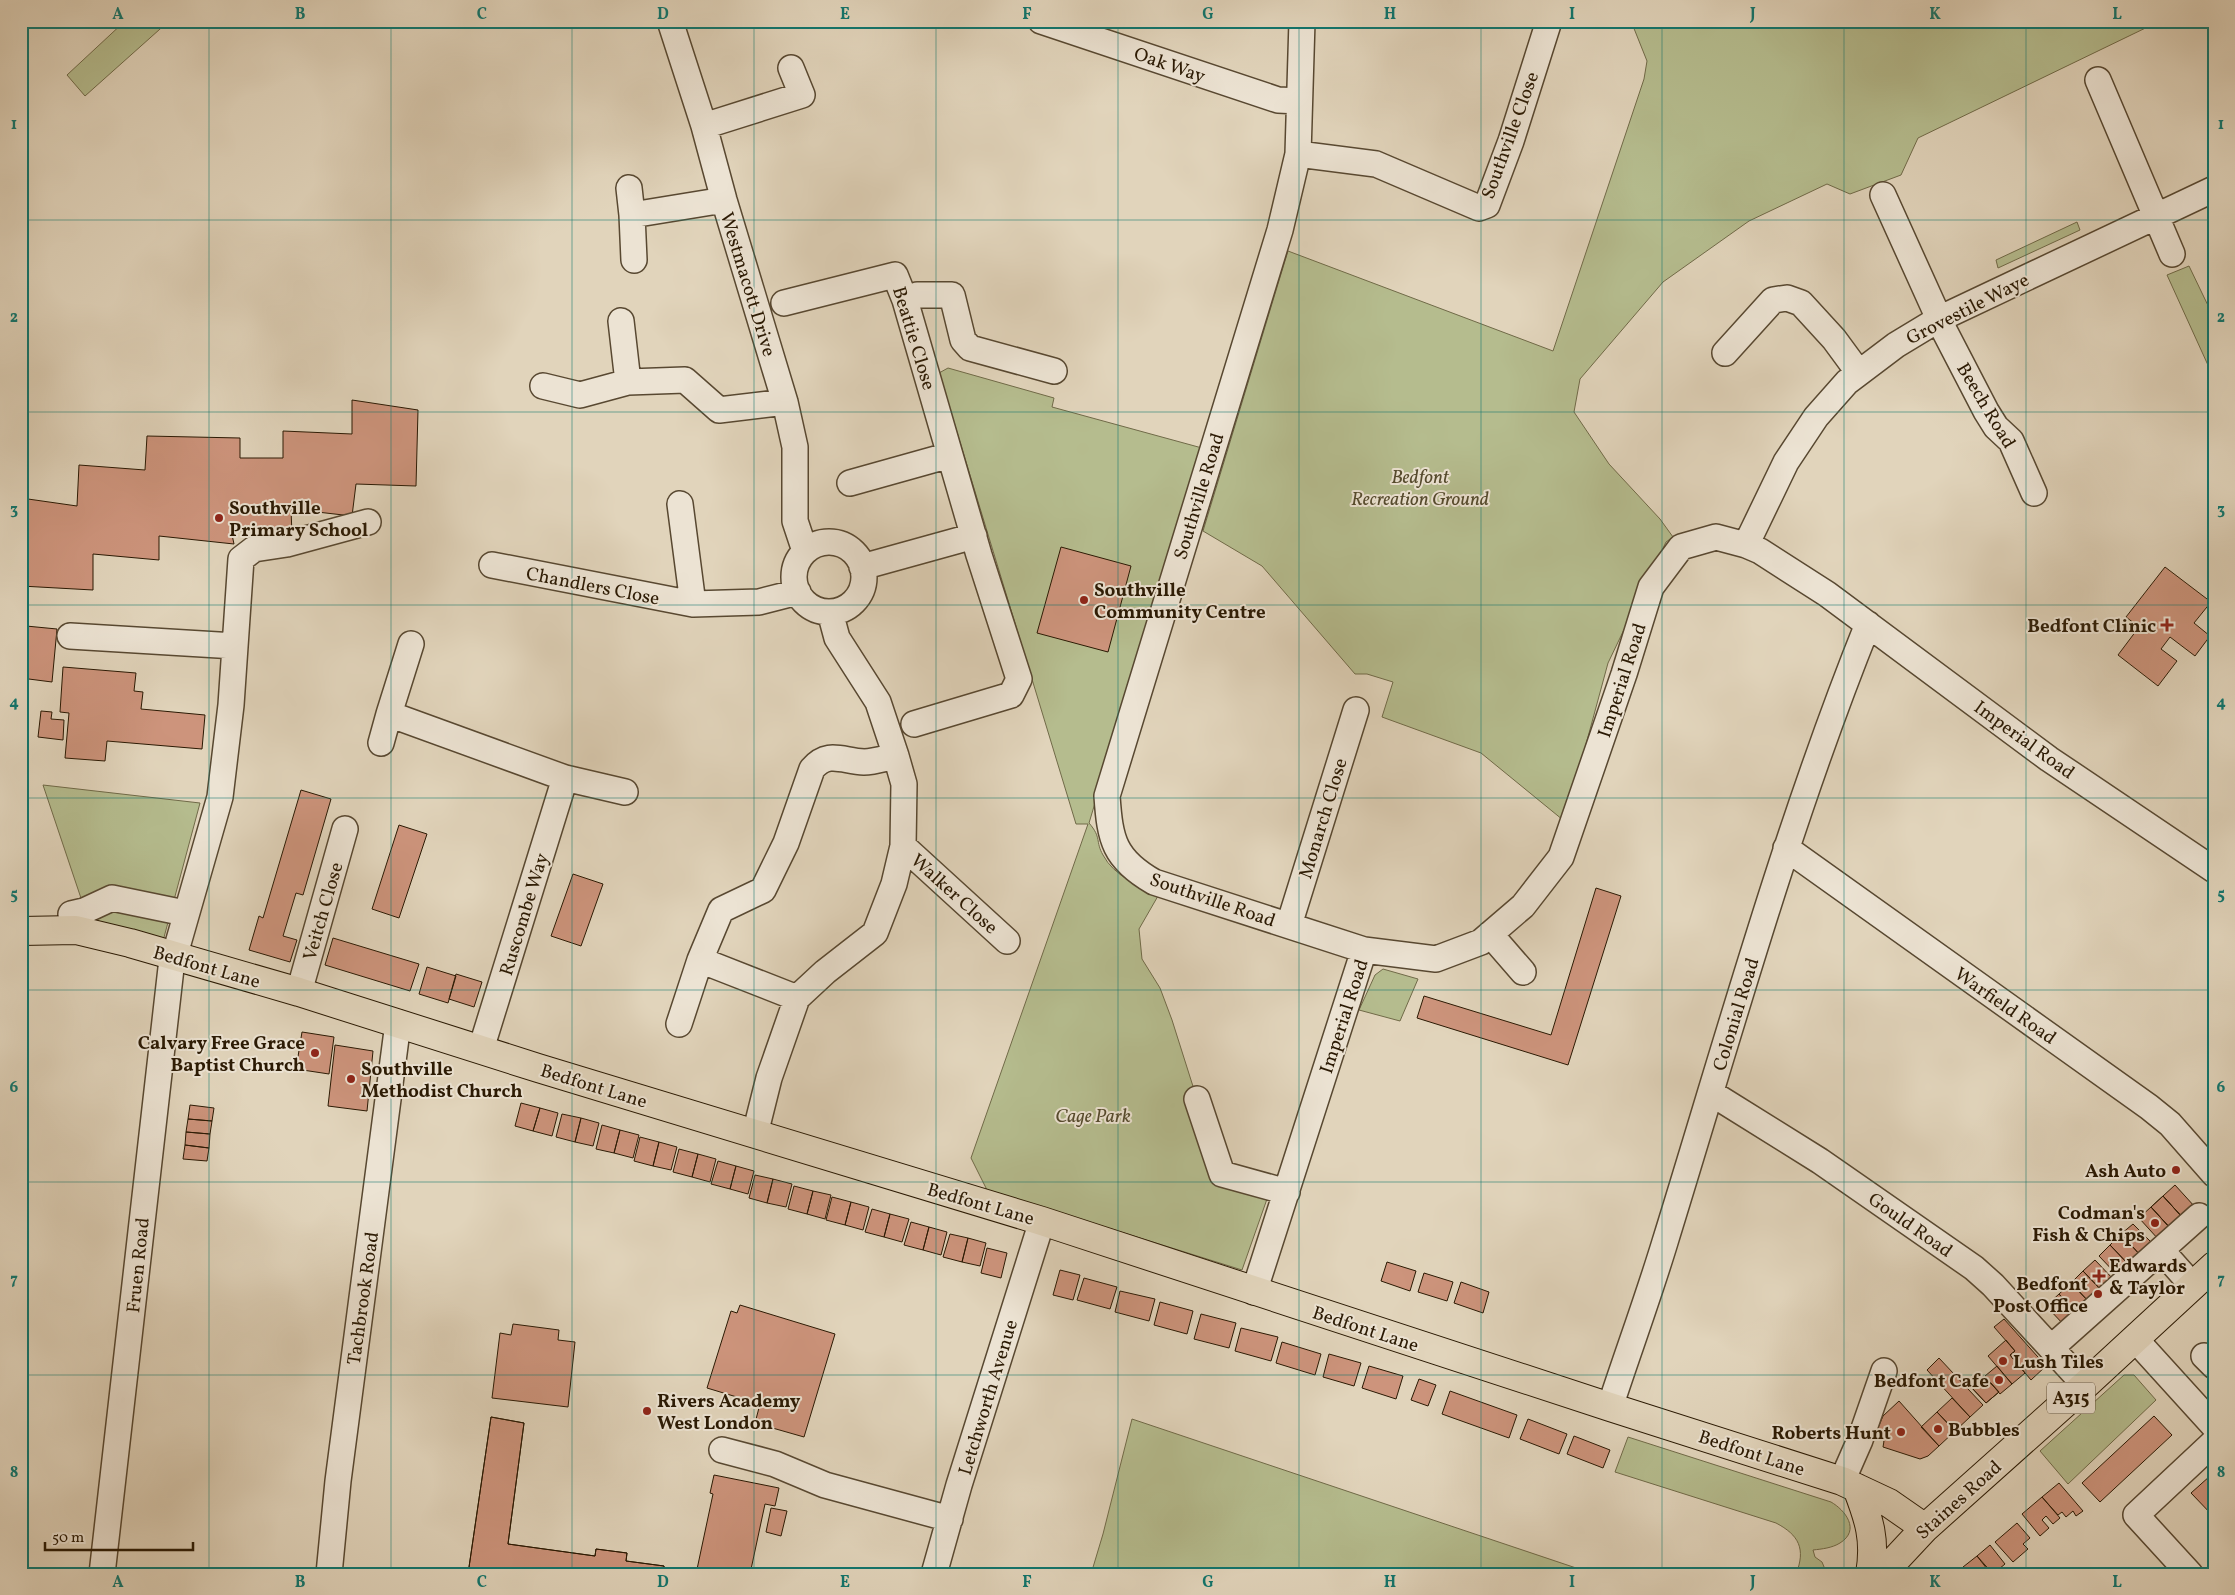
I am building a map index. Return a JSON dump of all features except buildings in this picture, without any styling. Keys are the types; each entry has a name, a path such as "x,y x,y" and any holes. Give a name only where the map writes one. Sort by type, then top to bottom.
{"main road":[{"name":"Bedfont Lane","path":"21,931 76,930 130,943 299,992 1042,1221 1254,1292 1849,1484 1889,1503 1926,1528"},
{"name":"Staines Road","path":"1882,1574 1926,1528 2214,1266"},
{"path":"1849,1484 1867,1514 1873,1541 1870,1574"}],"street":[{"name":"Westmacott Drive","path":"670,21 704,126 724,200 785,402 794,447 795,521 805,551"},
{"name":"Oak Way","path":"1041,21 1278,100 1300,102"},
{"name":"Southville Road","path":"1302,21 1298,154 1280,230 1108,796 1109,829 1119,852 1135,871 1154,882 1364,950"},
{"name":"Southville Close","path":"1298,154 1376,164 1479,208 1486,205 1511,141 1549,21"},
{"path":"704,126 802,96 791,68"},
{"path":"2098,80 2172,254"},
{"path":"629,188 634,260"},
{"name":"Grovestile Waye","path":"1746,545 1786,462 1816,417 1846,382 1896,345 1939,319 2214,189"},
{"name":"Beech Road","path":"1883,195 1939,319 1986,411 1996,427 2010,441 2034,492"},
{"path":"632,215 724,200"},
{"name":"Beattie Close","path":"784,303 895,275 905,300 974,536 1019,679 1011,695 914,724"},
{"path":"905,300 917,295 952,295 963,340 970,348 1054,371"},
{"path":"1725,353 1773,300 1787,298 1801,303 1834,340 1858,374"},
{"path":"621,321 628,382"},
{"path":"543,386 580,395 628,382 685,380 720,410 785,402"},
{"path":"850,482 950,455"},
{"path":"680,504 693,604"},
{"name":"Fruen Road","path":"102,1574 173,957 220,797 231,705 240,559 254,549 287,544 368,522"},
{"path":"862,567 974,536"},
{"name":"Imperial Road","path":"1254,1292 1364,950 1436,959 1481,942 1523,906 1561,857 1624,674 1651,587 1681,547 1716,537 1760,551 1868,624 2049,759 2214,870"},
{"path":"826,542 838,543 849,548 857,556 864,577 862,588 850,605 830,612 811,606 798,592 794,582 795,570 798,560 805,551 815,545 826,542"},
{"name":"Chandlers Close","path":"492,565 693,604 759,602 798,592"},
{"path":"755,1134 769,1078 797,998 824,972 876,933 894,884 903,846 904,784 896,756 878,702 837,638 830,612"},
{"name":"Colonial Road","path":"1610,1407 1664,1246 1786,848 1834,708 1868,624"},
{"path":"70,636 235,646"},
{"path":"381,743 411,644"},
{"name":"Monarch Close","path":"1289,925 1356,710"},
{"path":"389,714 565,778 625,792"},
{"path":"679,1024 700,960 721,910 763,890 786,843 812,769 819,760 831,758 865,762 896,756"},
{"name":"Ruscombe Way","path":"481,1049 565,778"},
{"name":"Veitch Close","path":"299,992 345,829"},
{"name":"Walker Close","path":"903,846 1007,941"},
{"name":"Warfield Road","path":"1786,848 2149,1107 2170,1124 2214,1174"},
{"path":"76,930 71,914 84,911 112,898 175,911"},
{"path":"1490,934 1523,972"},
{"path":"700,960 797,998"},
{"name":"Tachbrook Road","path":"329,1574 338,1481 398,1023"},
{"name":"Gould Road","path":"1711,1094 1820,1160 1974,1268 1993,1285 2085,1385"},
{"path":"1197,1098 1222,1174 1287,1192"},
{"path":"2052,1348 2199,1216"},
{"name":"Letchworth Avenue","path":"934,1574 1042,1221"},
{"path":"2160,1250 2193,1286"},
{"path":"2135,1339 2214,1426"},
{"path":"1849,1484 1860,1440 1884,1371"},
{"path":"2190,1574 2136,1515 2214,1442"},
{"path":"722,1450 775,1464 825,1485 950,1519"}],"green space":[{"path":"125,21 169,21 85,96 67,75"},
{"name":"Bedfont Recreation Ground","path":"1631,21 2160,21 1918,138 1901,175 1850,194 1827,184 1749,221 1663,282 1580,379 1574,412 1609,464 1660,519 1673,537 1666,542 1608,663 1569,807 1563,820 1481,753 1382,717 1393,682 1367,674 1355,674 1262,566 1203,531 1288,251 1553,351 1644,79 1647,61"},
{"path":"2077,222 2080,230 1998,268 1996,260"},
{"path":"2189,266 2214,318 2214,373 2212,374 2167,275"},
{"name":"Cage Park","path":"948,368 1054,398 1052,407 1202,448 1089,823 1096,832 1103,855 1113,869 1158,896 1139,929 1142,959 1160,988 1172,1020 1197,1099 1212,1179 1267,1199 1242,1270 987,1190 971,1158 1088,824 1076,824 939,373"},
{"path":"43,785 200,803 163,941 89,922"},
{"path":"1383,969 1418,979 1400,1021 1359,1010 1375,975"},
{"path":"2124,1375 2134,1375 2156,1400 2068,1484 2040,1451"},
{"path":"1132,1419 1594,1574 1091,1574"},
{"path":"1628,1437 1831,1502 1846,1515 1850,1526 1846,1538 1837,1545 1813,1550 1815,1557 1822,1562 1827,1574 1796,1574 1800,1557 1798,1544 1790,1533 1776,1523 1615,1472"}],"place":[{"name":"Southville Primary School","path":"219,518"},
{"name":"Southville Community Centre","path":"1084,600"},
{"name":"Bedfont Clinic","path":"2167,625"},
{"name":"Calvary Free Grace Baptist Church","path":"315,1053"},
{"name":"Southville Methodist Church","path":"351,1079"},
{"name":"Ash Auto","path":"2176,1170"},
{"name":"Codman's Fish & Chips","path":"2155,1223"},
{"name":"Edwards & Taylor","path":"2099,1276"},
{"name":"Bedfont Post Office","path":"2098,1294"},
{"name":"Lush Tiles","path":"2003,1361"},
{"name":"Bedfont Cafe","path":"1999,1380"},
{"name":"Rivers Academy West London","path":"647,1411"},
{"name":"Bubbles","path":"1938,1429"},
{"name":"Roberts Hunt","path":"1901,1432"}]}
